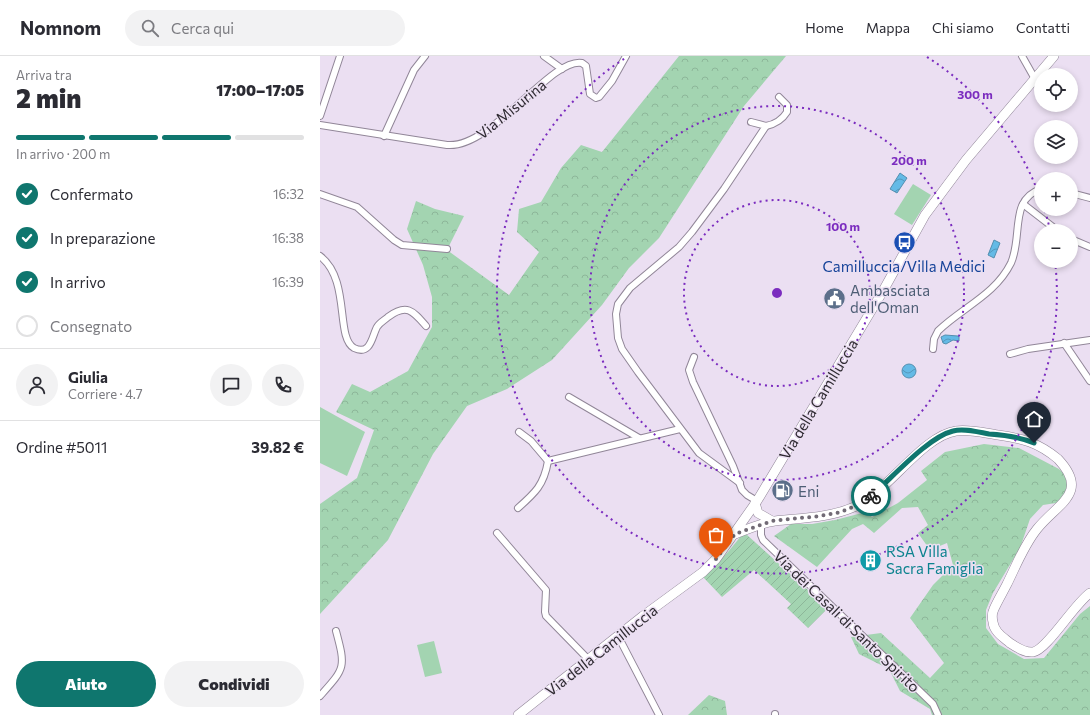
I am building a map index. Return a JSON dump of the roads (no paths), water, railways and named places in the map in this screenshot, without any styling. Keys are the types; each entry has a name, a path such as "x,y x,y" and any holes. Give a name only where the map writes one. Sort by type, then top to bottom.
{"main road":[{"name":"Via della Camilluccia","path":"1044,68 1054,56"},
{"name":"Via della Camilluccia","path":"518,715 618,636 703,572 716,559 756,502 879,298 924,215 962,165 1034,80"},
{"path":"735,534 772,521 820,516 855,507 873,494 926,447 946,433 965,430 1020,438 1040,445 1067,466 1075,475 1076,488 1069,501 1044,522 1033,535 994,609 993,624 999,634 1012,644 1025,651 1037,651 1044,646 1075,607 1090,593"},
{"path":"756,502 758,513 772,521"}],"street":[{"path":"320,116 340,56"},
{"path":"384,136 414,70 425,56"},
{"path":"544,56 562,69"},
{"name":"Via Misurina","path":"320,125 450,145 466,143 485,131 562,69 576,62 584,64 587,70 587,82 590,94 596,98 606,90 626,56"},
{"path":"1022,56 1034,75"},
{"path":"751,122 766,126 774,125 783,118 788,112 786,105 779,97"},
{"path":"740,483 702,456 680,429 622,349 618,338 616,309 621,298 630,288 679,247 692,232 724,189 766,126"},
{"path":"933,349 934,339 938,331 989,293 1008,268 1016,245 1019,212 1026,197 1034,193"},
{"path":"320,194 357,207 394,240 402,245 447,250"},
{"path":"1078,195 1090,198"},
{"path":"1023,204 1049,224"},
{"path":"1078,242 1090,248"},
{"path":"320,256 329,265 337,278 345,331 348,341 353,347 359,349 368,347 372,342 379,324 400,310 411,311 426,326"},
{"path":"1010,354 1064,343 1090,340"},
{"path":"1064,343 1090,381"},
{"path":"694,357 690,367 690,374 745,494 756,502"},
{"path":"569,397 639,438"},
{"path":"548,461 680,429"},
{"path":"519,432 531,441 548,461"},
{"path":"518,508 539,490 546,472 548,461"},
{"name":"Via dei Casali di Santo Spirito","path":"761,526 761,535 763,540 933,704 938,715"},
{"path":"497,533 546,590 546,616 588,660"},
{"path":"320,696 334,680 342,667 342,656 336,631"},
{"path":"618,636 659,715"}],"water":[{"path":"900,173 907,178 897,193 890,189"},
{"path":"994,240 1000,243 994,258 988,255"},
{"path":"945,335 958,336 959,341 953,340 946,344 943,343 941,337"},
{"path":"909,364 914,366 916,371 914,376 909,378 904,376 902,371 904,366"}],"place":[{"name":"Camilluccia/Villa Medici","path":"904,243"},
{"name":"Ambasciata dell'Oman","path":"834,299"},
{"name":"Eni","path":"782,491"},
{"name":"RSA Villa Sacra Famiglia","path":"870,560"}]}
